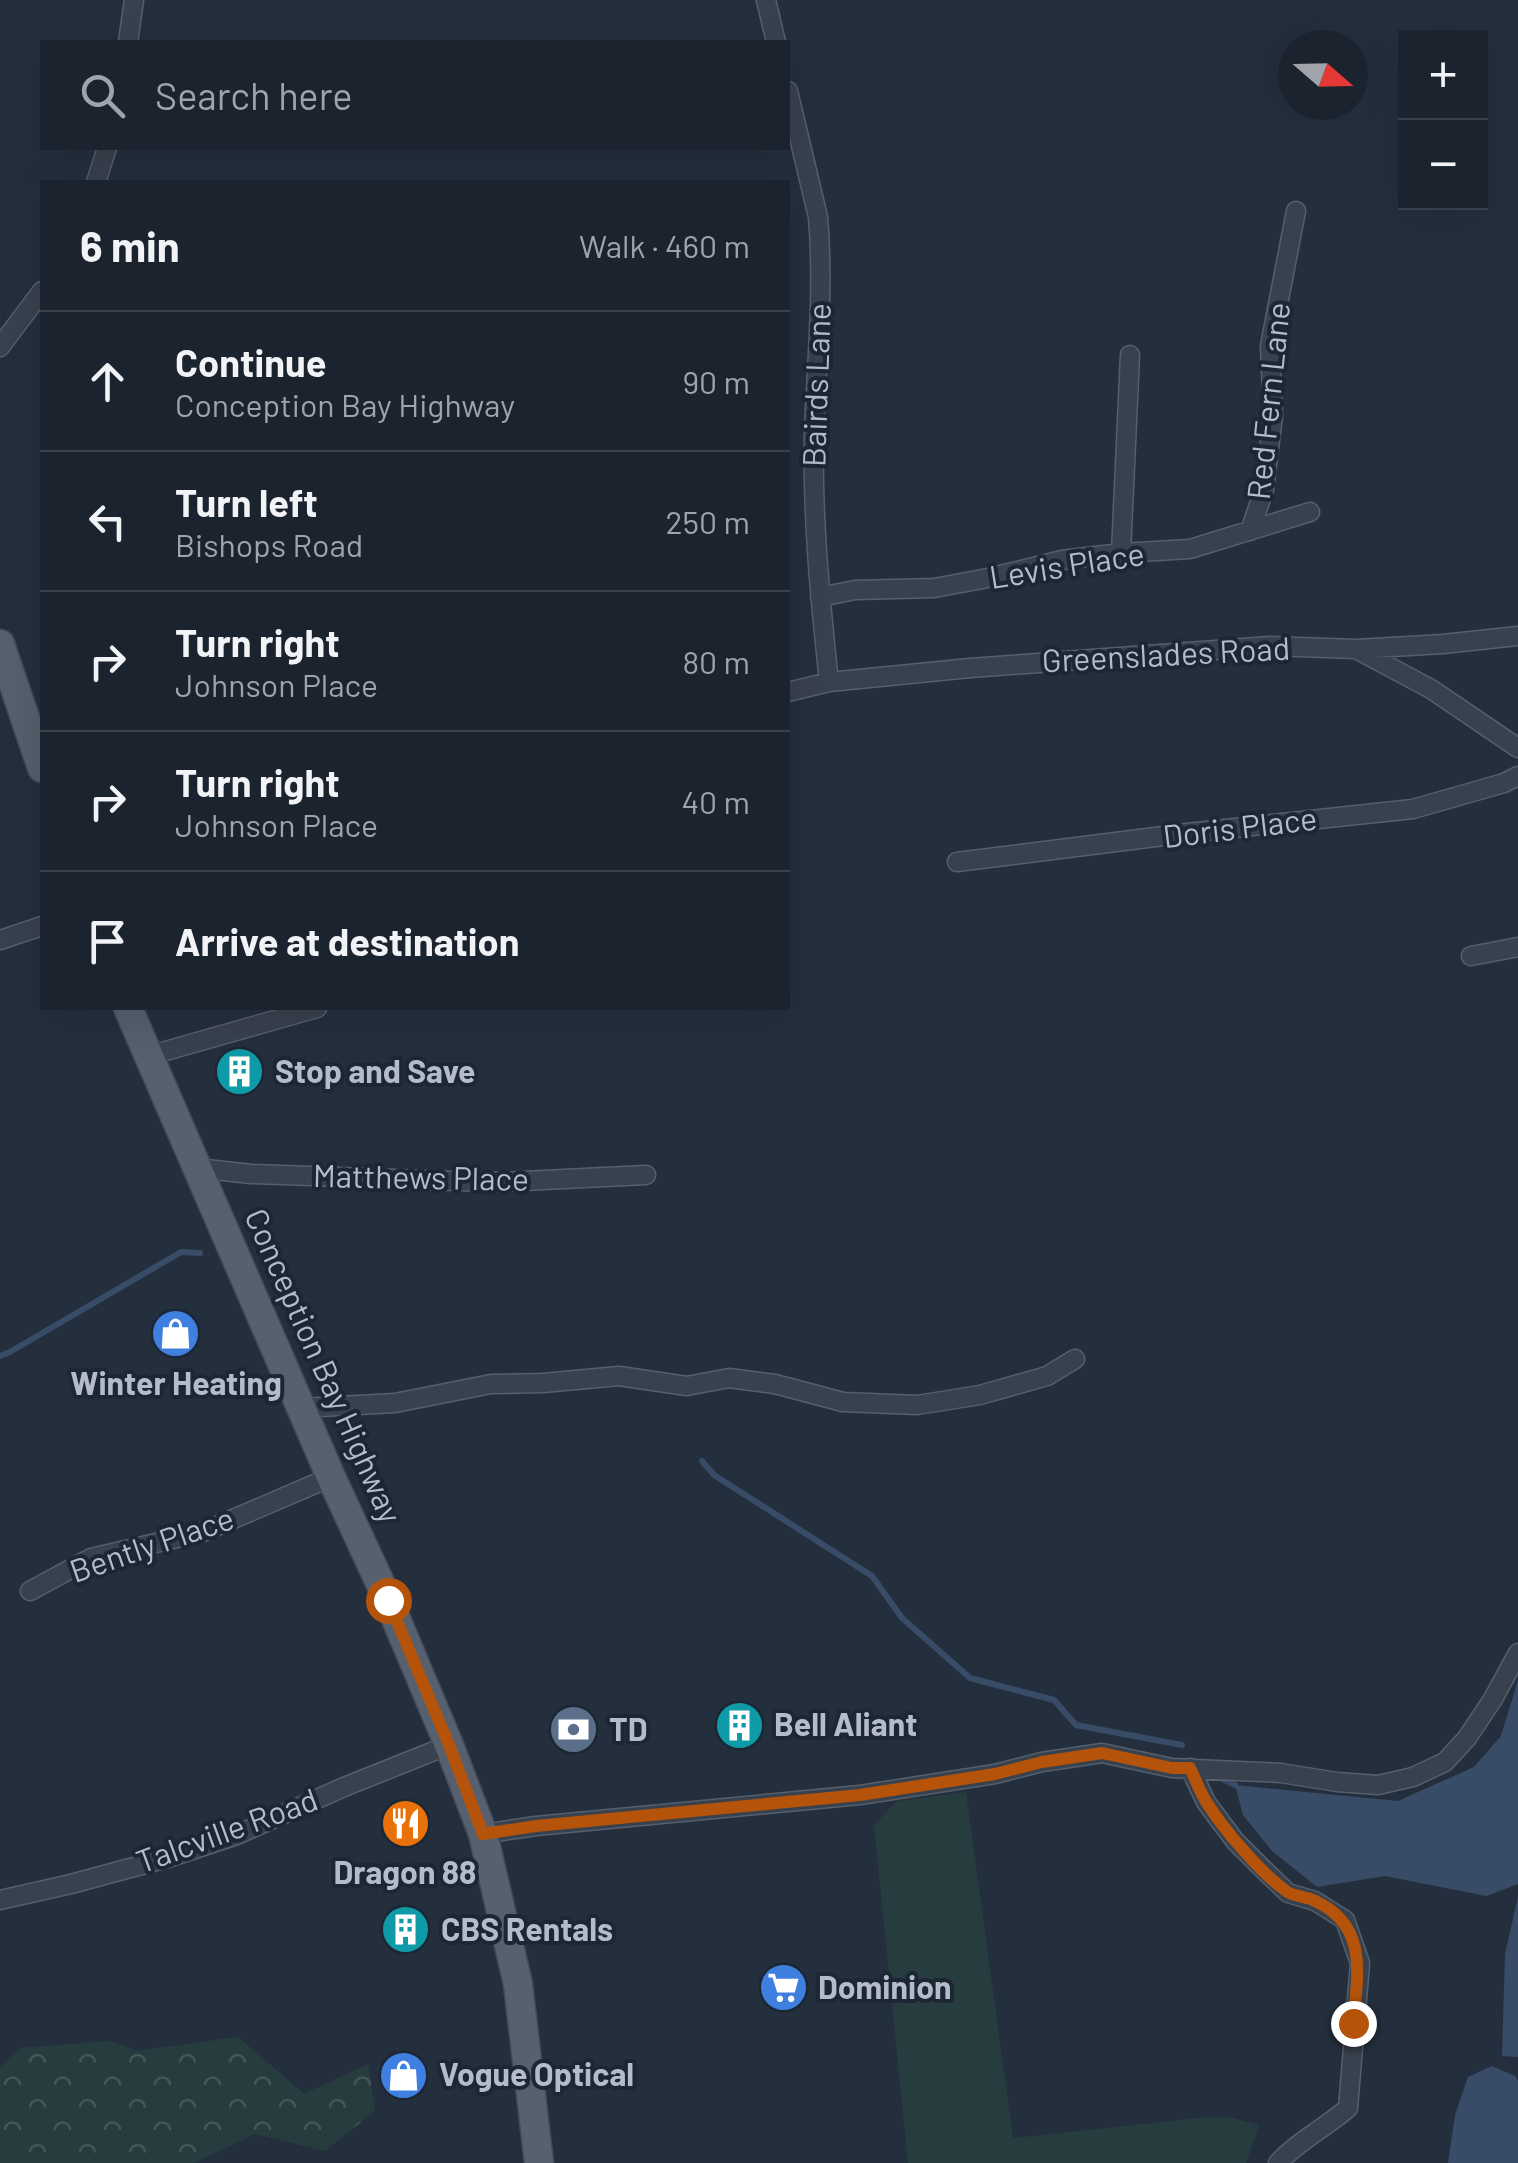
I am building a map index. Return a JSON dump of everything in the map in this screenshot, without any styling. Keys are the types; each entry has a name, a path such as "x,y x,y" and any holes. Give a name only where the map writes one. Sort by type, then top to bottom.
{"main road":[{"path":"0,644 37,730"},
{"name":"Conception Bay Highway","path":"129,1010 388,1600 483,1834 518,1984 540,2163"}],"street":[{"path":"128,40 134,0"},
{"path":"766,0 776,40"},
{"name":"Bairds Lane","path":"790,99 819,231 814,433 816,535 829,682"},
{"path":"97,180 106,150"},
{"name":"Red Fern Lane","path":"1250,531 1264,490 1273,416 1270,346 1296,211"},
{"path":"0,347 40,293"},
{"path":"1121,553 1130,355"},
{"name":"Levis Place","path":"820,597 856,590 934,588 1062,560 1190,549 1310,512"},
{"path":"1356,649 1518,636"},
{"name":"Greenslades Road","path":"790,692 829,682 970,668 1252,648 1356,649 1431,689 1518,748"},
{"name":"Doris Place","path":"957,862 1413,809 1518,776"},
{"path":"0,940 40,927"},
{"path":"1471,956 1518,946"},
{"path":"148,1056 310,1010"},
{"name":"Matthews Place","path":"197,1168 251,1174 454,1182 646,1175"},
{"path":"302,1408 395,1403 491,1384 619,1376 686,1386 730,1378 775,1384 843,1402 917,1405 980,1395 1047,1376 1075,1359"},
{"name":"Bently Place","path":"30,1591 90,1558 203,1532 331,1477"},
{"path":"483,1834 860,1795 1102,1753 1172,1768 1281,1773 1378,1785 1413,1777 1445,1762 1467,1738 1518,1653"},
{"name":"Talcville Road","path":"0,1900 88,1880 236,1835 449,1745"},
{"path":"1190,1768 1206,1802 1264,1870 1288,1893 1315,1900 1345,1920 1360,1963 1348,2108 1294,2146 1278,2163"}],"green space":[{"path":"966,1792 1013,2138 1208,2117 1233,2118 1259,2125 1246,2163 908,2163 874,1825 897,1801"},
{"path":"238,2037 304,2094 368,2064 375,2111 325,2151 255,2134 194,2163 0,2163 0,2067 20,2048 110,2041 137,2051"}],"water":[{"path":"1518,1680 1518,1884 1486,1896 1385,1876 1317,1887 1272,1851 1243,1815 1235,1785 1398,1801 1474,1767 1501,1736"},
{"path":"1518,1897 1518,2057 1502,2056 1505,1954"},
{"path":"1492,2066 1518,2081 1518,2163 1448,2163 1455,2115 1468,2077"}],"waterway":[{"path":"0,1356 181,1252 200,1253"},
{"path":"702,1461 714,1475 872,1576 902,1618 970,1678 1054,1700 1076,1725 1182,1745"},
{"path":"1219,1777 1235,1785"}],"place":[{"name":"Stop and Save","path":"240,1072"},
{"name":"Winter Heating","path":"176,1334"},
{"name":"Bell Aliant","path":"739,1725"},
{"name":"TD","path":"574,1730"},
{"name":"Dragon 88","path":"405,1823"},
{"name":"CBS Rentals","path":"406,1930"},
{"name":"Dominion","path":"783,1988"},
{"name":"Vogue Optical","path":"404,2075"}],"route":[{"path":"388,1600 483,1834 860,1795 1102,1753 1172,1768 1190,1768 1206,1802 1264,1870 1288,1893 1315,1900 1345,1920 1360,1963 1353,2023"}]}
